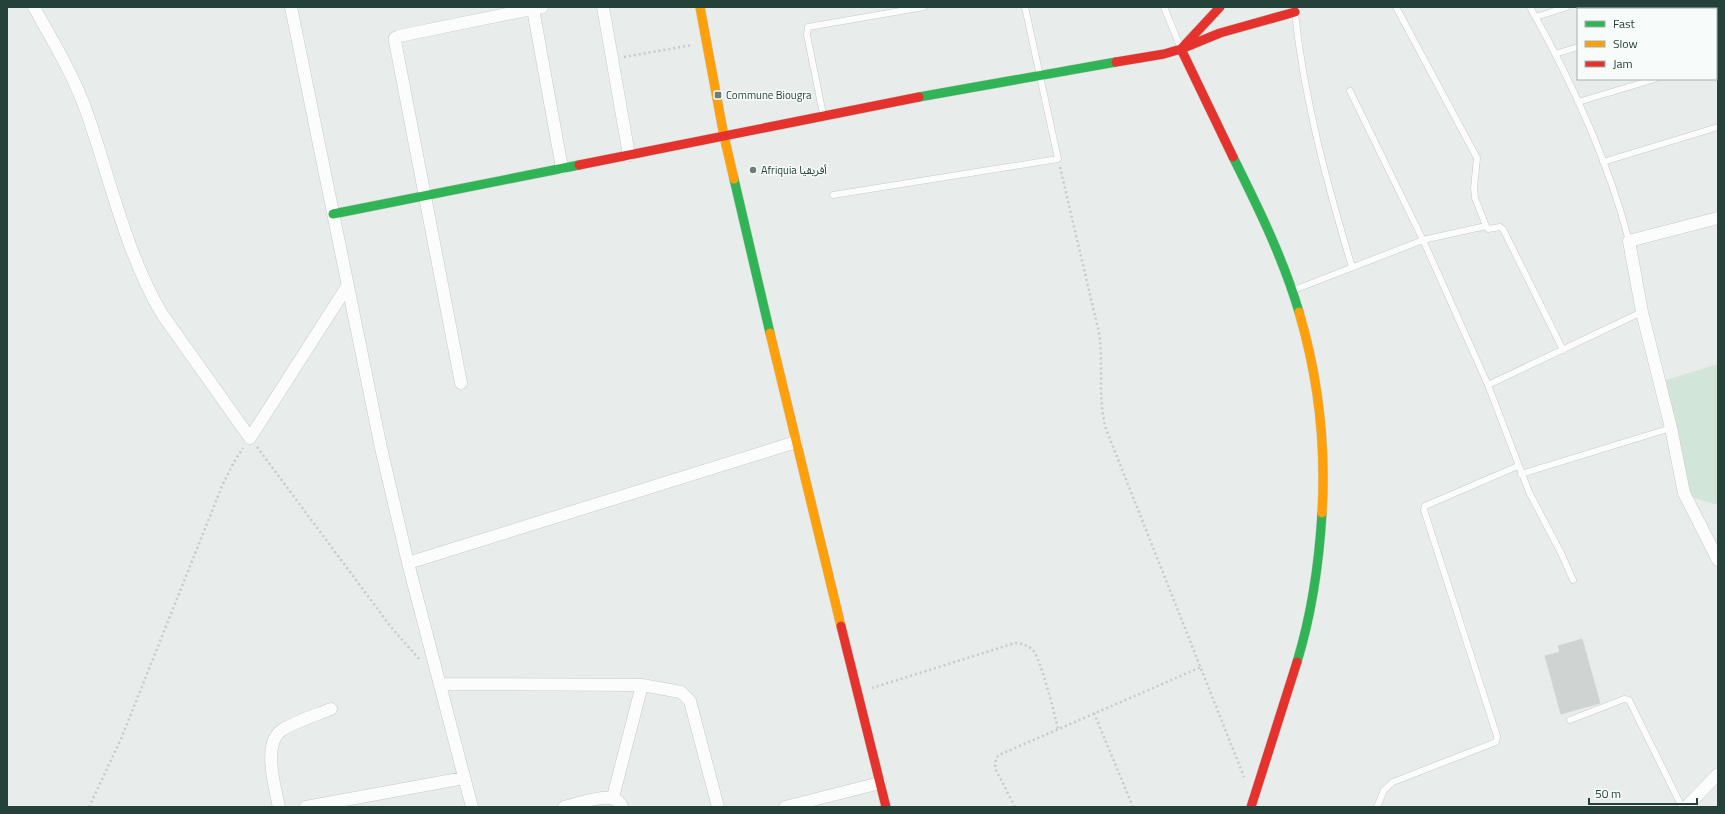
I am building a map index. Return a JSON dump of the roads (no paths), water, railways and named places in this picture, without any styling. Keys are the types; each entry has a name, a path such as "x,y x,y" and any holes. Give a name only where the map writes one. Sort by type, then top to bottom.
{"street":[{"path":"34,7 69,72 88,115 110,187 140,273 150,293 162,314 250,438 348,286"},
{"path":"291,7 381,448 408,563 441,684 464,778 469,806"},
{"path":"603,7 629,155"},
{"path":"700,7 724,136 796,442 886,807"},
{"path":"1181,48 1220,7"},
{"path":"461,383 394,41 395,38 538,8 562,168"},
{"path":"333,214 934,94 1041,74 1164,54 1220,33 1294,9"},
{"path":"1181,48 1269,232 1293,291 1310,355 1319,417 1323,473 1321,537 1316,581 1305,631 1277,728 1251,807"},
{"path":"1718,218 1629,241 1642,312 1671,428 1684,493 1718,560"},
{"path":"408,563 796,442"},
{"path":"441,684 642,685 681,692 690,701 718,807"},
{"path":"613,797 642,685"},
{"path":"279,807 270,757 272,743 281,731 331,709"},
{"path":"1686,807 1718,774"},
{"path":"306,807 464,778"},
{"path":"785,807 880,783"},
{"path":"564,807 604,797 613,797 620,802 622,807"}],"lane":[{"path":"823,116 807,35 808,27 924,7"},
{"path":"833,195 1058,160 1041,74 1025,7"},
{"path":"1164,7 1181,48"},
{"path":"1396,7 1477,158 1474,188 1475,198 1486,226 1488,229 1500,227 1503,229 1563,350"},
{"path":"1530,7 1556,54 1578,102 1622,212 1629,241"},
{"path":"1536,17 1567,7"},
{"path":"1294,9 1298,40 1322,159 1329,190 1352,267"},
{"path":"1556,54 1577,47"},
{"path":"1578,102 1652,80"},
{"path":"1350,92 1423,240 1488,385 1528,492 1561,553 1573,580"},
{"path":"1603,162 1718,127"},
{"path":"1293,291 1423,240 1486,226"},
{"path":"1488,385 1642,312"},
{"path":"1521,474 1671,428"},
{"path":"1377,807 1384,790 1393,782 1496,742 1496,736 1424,510 1425,506 1518,466"},
{"path":"1570,720 1624,699 1629,700 1682,807"}],"place":[{"name":"Commune Biougra","path":"718,95"},
{"name":"Afriquia أفريقيا","path":"753,170"}]}
